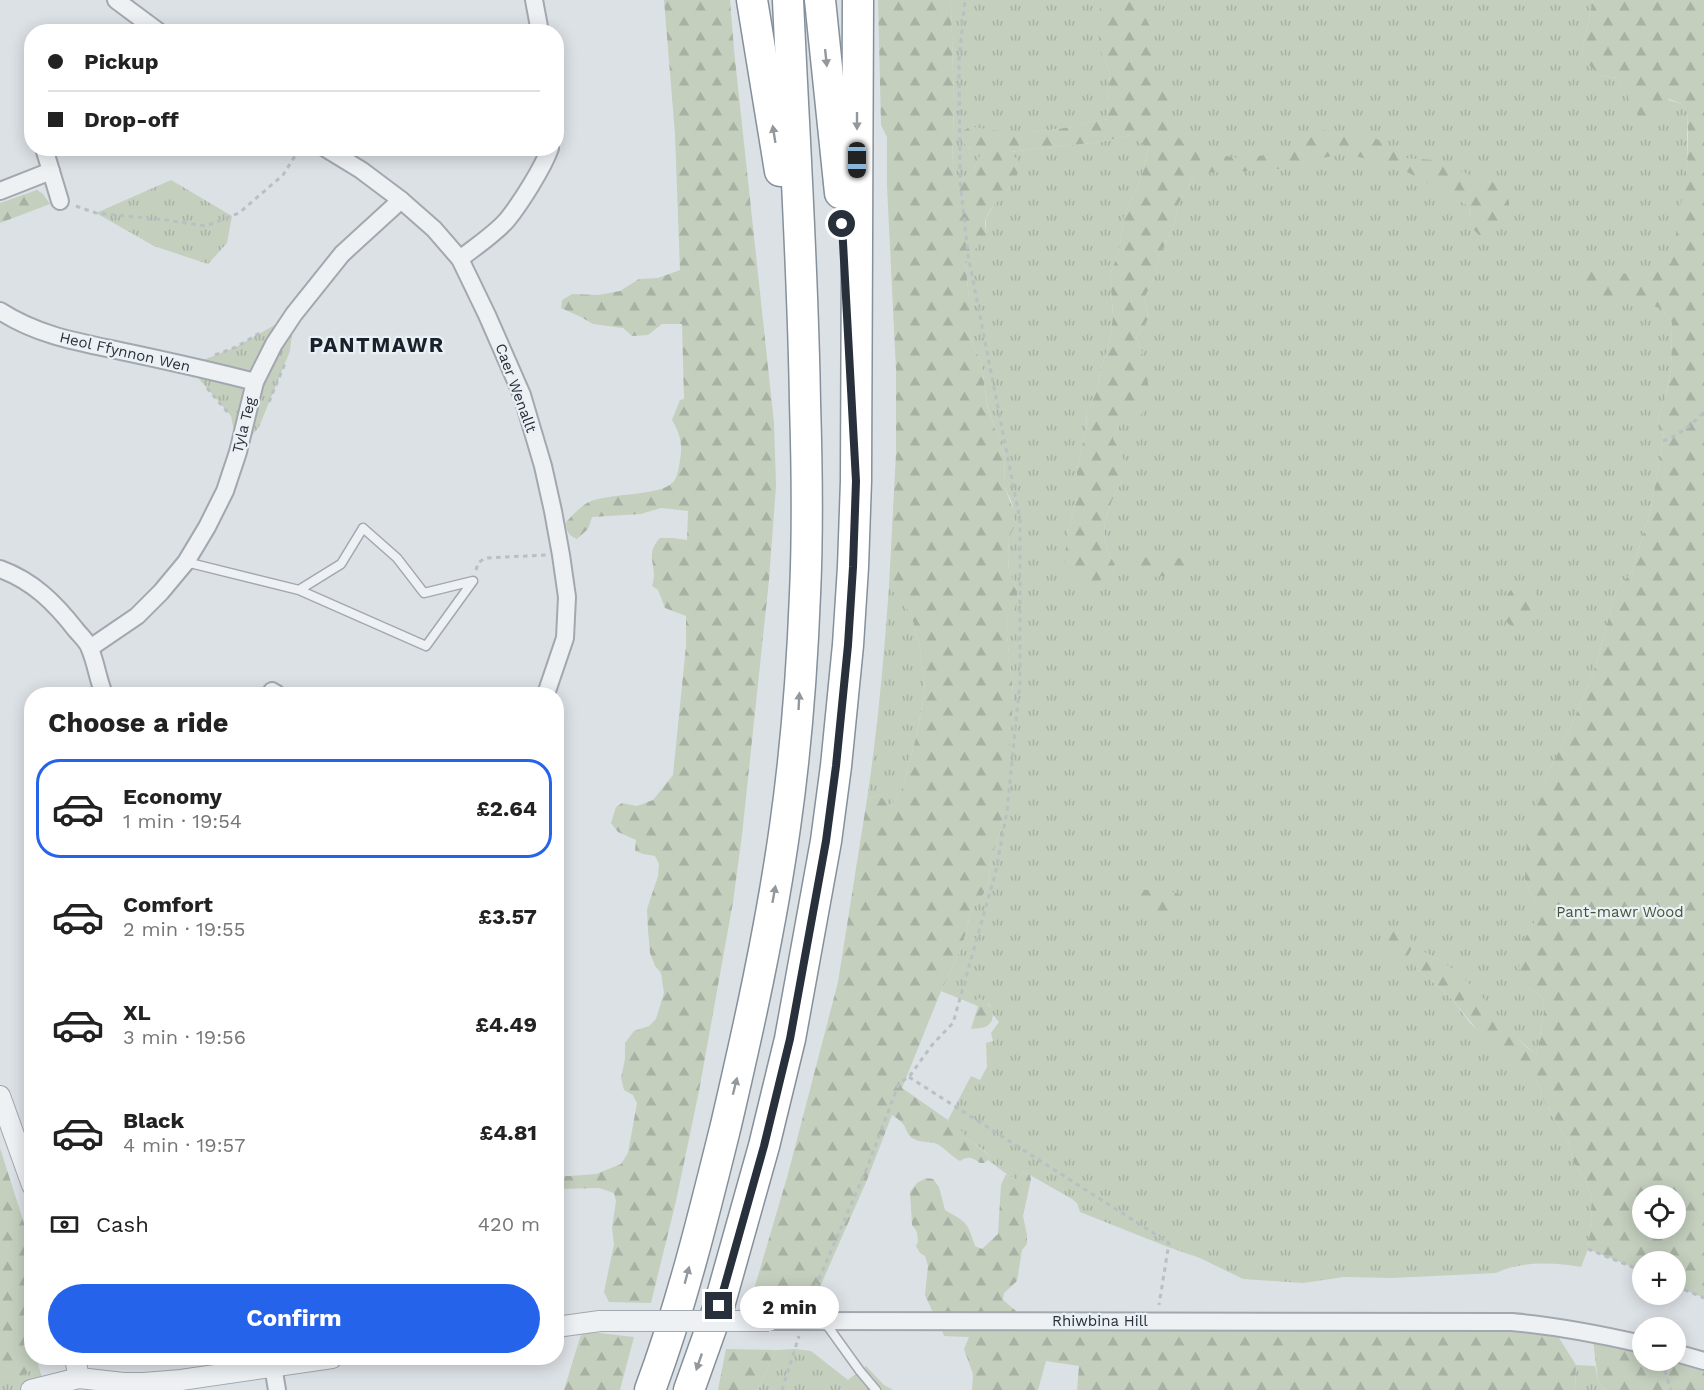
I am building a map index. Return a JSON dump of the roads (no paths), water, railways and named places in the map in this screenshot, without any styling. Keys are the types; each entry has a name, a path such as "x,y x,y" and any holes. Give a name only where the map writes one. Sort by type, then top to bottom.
{"highway":[{"path":"752,0 804,316"},
{"path":"650,1390 679,1305 738,1076 768,931 785,826 799,711 806,592 807,481 804,316 788,0"},
{"path":"820,0 841,201 856,481"},
{"path":"689,1390 722,1294 764,1146 790,1039 826,841 836,766 848,645 856,481 858,0"}],"street":[{"path":"116,0 148,24"},
{"path":"534,0 538,24"},
{"path":"46,156 60,201"},
{"name":"Caer Wenallt","path":"338,156 401,200 434,229 460,259 488,315 522,395 543,466 567,597 565,638 548,687"},
{"path":"460,259 506,221 547,156"},
{"path":"0,191 51,171"},
{"name":"Tyla Teg","path":"90,648 138,616 186,562 225,491 238,452 255,382 274,344 301,305 342,254 401,200"},
{"name":"Heol Ffynnon Wen","path":"0,311 38,330 65,340 255,382"},
{"path":"0,569 13,573 35,586 56,606 90,648 100,687"},
{"path":"0,1096 24,1163"},
{"name":"Rhiwbina Hill","path":"564,1326 600,1321 1512,1322 1551,1325 1632,1342"},
{"path":"1686,1356 1704,1361"},
{"path":"76,1365 79,1378"},
{"path":"31,1390 79,1378 144,1383 181,1380 280,1365"},
{"path":"273,1366 277,1390"}],"lane":[{"path":"186,562 299,590 426,646 473,581 424,593 397,558 363,528 341,564 299,590"},
{"path":"824,1321 876,1390"}],"district":[{"name":"PANTMAWR","path":"377,344"}],"park label":[{"name":"Pant-mawr Wood","path":"1620,912"}]}
